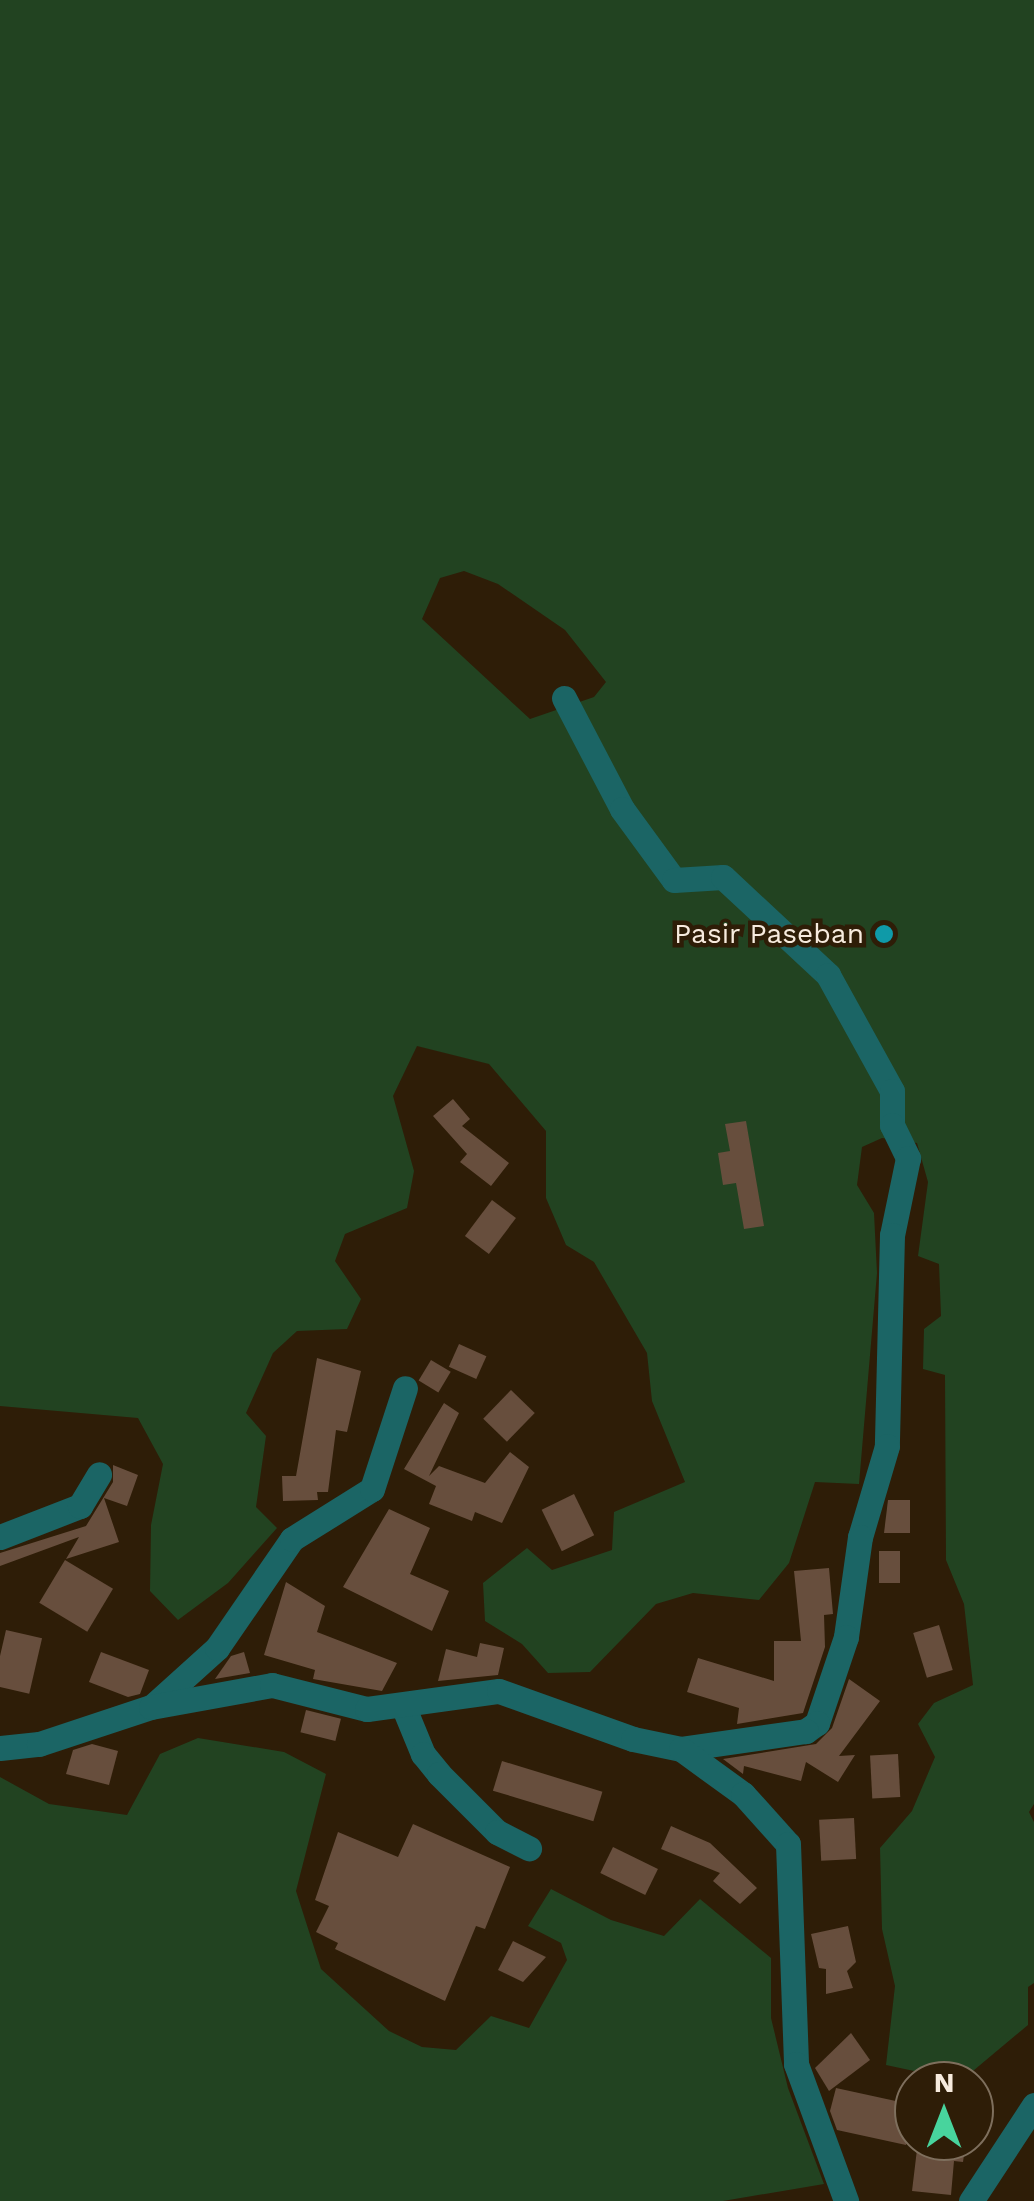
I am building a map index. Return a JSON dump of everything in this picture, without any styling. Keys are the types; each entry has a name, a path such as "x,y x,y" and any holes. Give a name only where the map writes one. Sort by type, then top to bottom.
{"street":[{"path":"0,1748 39,1744 151,1707 272,1685 367,1709 404,1708 499,1691 633,1739 681,1748 806,1731 817,1723 846,1637 860,1536 887,1446 892,1235 908,1158 892,1125 892,1091 878,1058 828,975 723,877 674,880 622,810 564,698"},
{"path":"151,1707 217,1648 292,1538 372,1490 405,1388"},
{"path":"0,1538 80,1506 99,1474"},
{"path":"404,1708 423,1754 439,1774 496,1832 529,1848"},
{"path":"681,1748 743,1794 788,1844 796,2064 846,2201"},
{"path":"972,2201 1034,2106"}],"green space":[{"path":"0,0 1034,0 1034,1804 1029,1812 1034,1822 1034,1983 1028,1987 1028,2025 985,2061 894,2061 894,2067 886,2065 895,1986 882,1929 880,1848 912,1811 935,1757 918,1724 934,1703 973,1685 964,1604 946,1560 945,1375 923,1369 924,1329 941,1316 939,1264 918,1256 928,1182 917,1143 882,1138 862,1147 857,1185 874,1213 877,1273 859,1484 815,1482 789,1563 759,1600 693,1593 656,1604 590,1672 548,1673 522,1644 485,1621 483,1583 527,1548 552,1570 612,1550 614,1512 685,1482 652,1401 647,1353 594,1262 566,1245 546,1198 546,1131 489,1064 417,1046 393,1096 414,1171 407,1208 345,1234 335,1261 361,1299 347,1329 297,1331 273,1353 246,1413 266,1436 256,1507 277,1528 228,1583 178,1620 150,1591 151,1525 163,1464 138,1418 0,1406","holes":["464,571 498,584 565,630 606,682 594,697 530,719 422,619 440,578"]},
{"path":"198,1738 284,1752 326,1774 296,1891 321,1969 389,2031 422,2047 456,2050 491,2016 529,2028 567,1960 561,1943 528,1926 551,1889 611,1920 664,1936 700,1899 771,1958 771,2018 788,2088 824,2184 723,2201 0,2201 0,1777 49,1804 127,1815 160,1754"}],"building":[{"path":"453,1099 470,1119 462,1126 509,1163 491,1186 460,1162 467,1154 433,1116"},
{"path":"746,1121 764,1226 744,1229 736,1183 723,1185 718,1153 730,1151 725,1124"},
{"path":"492,1200 516,1218 489,1254 465,1236"},
{"path":"459,1344 486,1356 476,1379 449,1367"},
{"path":"317,1358 361,1371 347,1432 336,1430 328,1492 317,1492 318,1500 283,1501 282,1476 296,1476"},
{"path":"431,1360 451,1372 438,1392 419,1381"},
{"path":"511,1390 535,1413 507,1442 483,1419"},
{"path":"444,1403 459,1413 429,1476 439,1466 485,1483 510,1452 529,1467 502,1523 475,1512 472,1521 429,1504 436,1486 404,1469"},
{"path":"113,1465 138,1475 127,1506 104,1498 119,1542 66,1559 79,1537 0,1566 0,1553 86,1526 113,1482"},
{"path":"574,1494 594,1535 562,1551 542,1510"},
{"path":"888,1500 910,1500 910,1533 884,1533"},
{"path":"389,1509 430,1528 410,1574 449,1591 432,1631 343,1587"},
{"path":"879,1551 900,1551 900,1583 879,1583"},
{"path":"65,1560 113,1589 87,1632 39,1603"},
{"path":"829,1568 833,1614 824,1615 825,1647 803,1713 737,1724 739,1708 687,1692 698,1658 774,1681 774,1641 801,1641 794,1571"},
{"path":"286,1582 325,1606 317,1632 397,1663 382,1691 313,1679 315,1670 264,1655"},
{"path":"939,1625 953,1670 927,1678 913,1633"},
{"path":"6,1630 42,1638 29,1694 0,1687 0,1656"},
{"path":"480,1643 504,1648 498,1675 438,1681 446,1649 477,1657"},
{"path":"101,1652 149,1670 140,1694 128,1697 89,1682"},
{"path":"244,1652 250,1673 215,1679 231,1656"},
{"path":"849,1679 880,1701 839,1756 855,1755 838,1782 806,1762 801,1781 744,1766 743,1774 723,1759 816,1744 832,1728"},
{"path":"306,1710 341,1719 335,1741 300,1732"},
{"path":"92,1744 118,1751 109,1785 66,1774 73,1750"},
{"path":"898,1754 900,1797 872,1798 870,1755"},
{"path":"502,1761 602,1792 593,1821 493,1791"},
{"path":"854,1818 856,1859 821,1861 819,1820"},
{"path":"413,1824 510,1867 485,1929 476,1926 445,2001 335,1949 338,1943 316,1932 329,1906 315,1900 338,1832 398,1857"},
{"path":"671,1826 710,1843 757,1888 740,1904 713,1881 720,1873 661,1849"},
{"path":"613,1847 658,1869 645,1895 600,1873"},
{"path":"848,1926 856,1962 847,1971 853,1988 826,1994 826,1969 819,1968 811,1934"},
{"path":"513,1941 546,1957 523,1982 498,1970"},
{"path":"851,2033 870,2060 829,2091 815,2068"},
{"path":"836,2088 894,2101 894,2142 837,2130 830,2111"},
{"path":"916,2161 954,2161 951,2195 912,2191"}],"place":[{"name":"Pasir Paseban","path":"884,934"}]}
